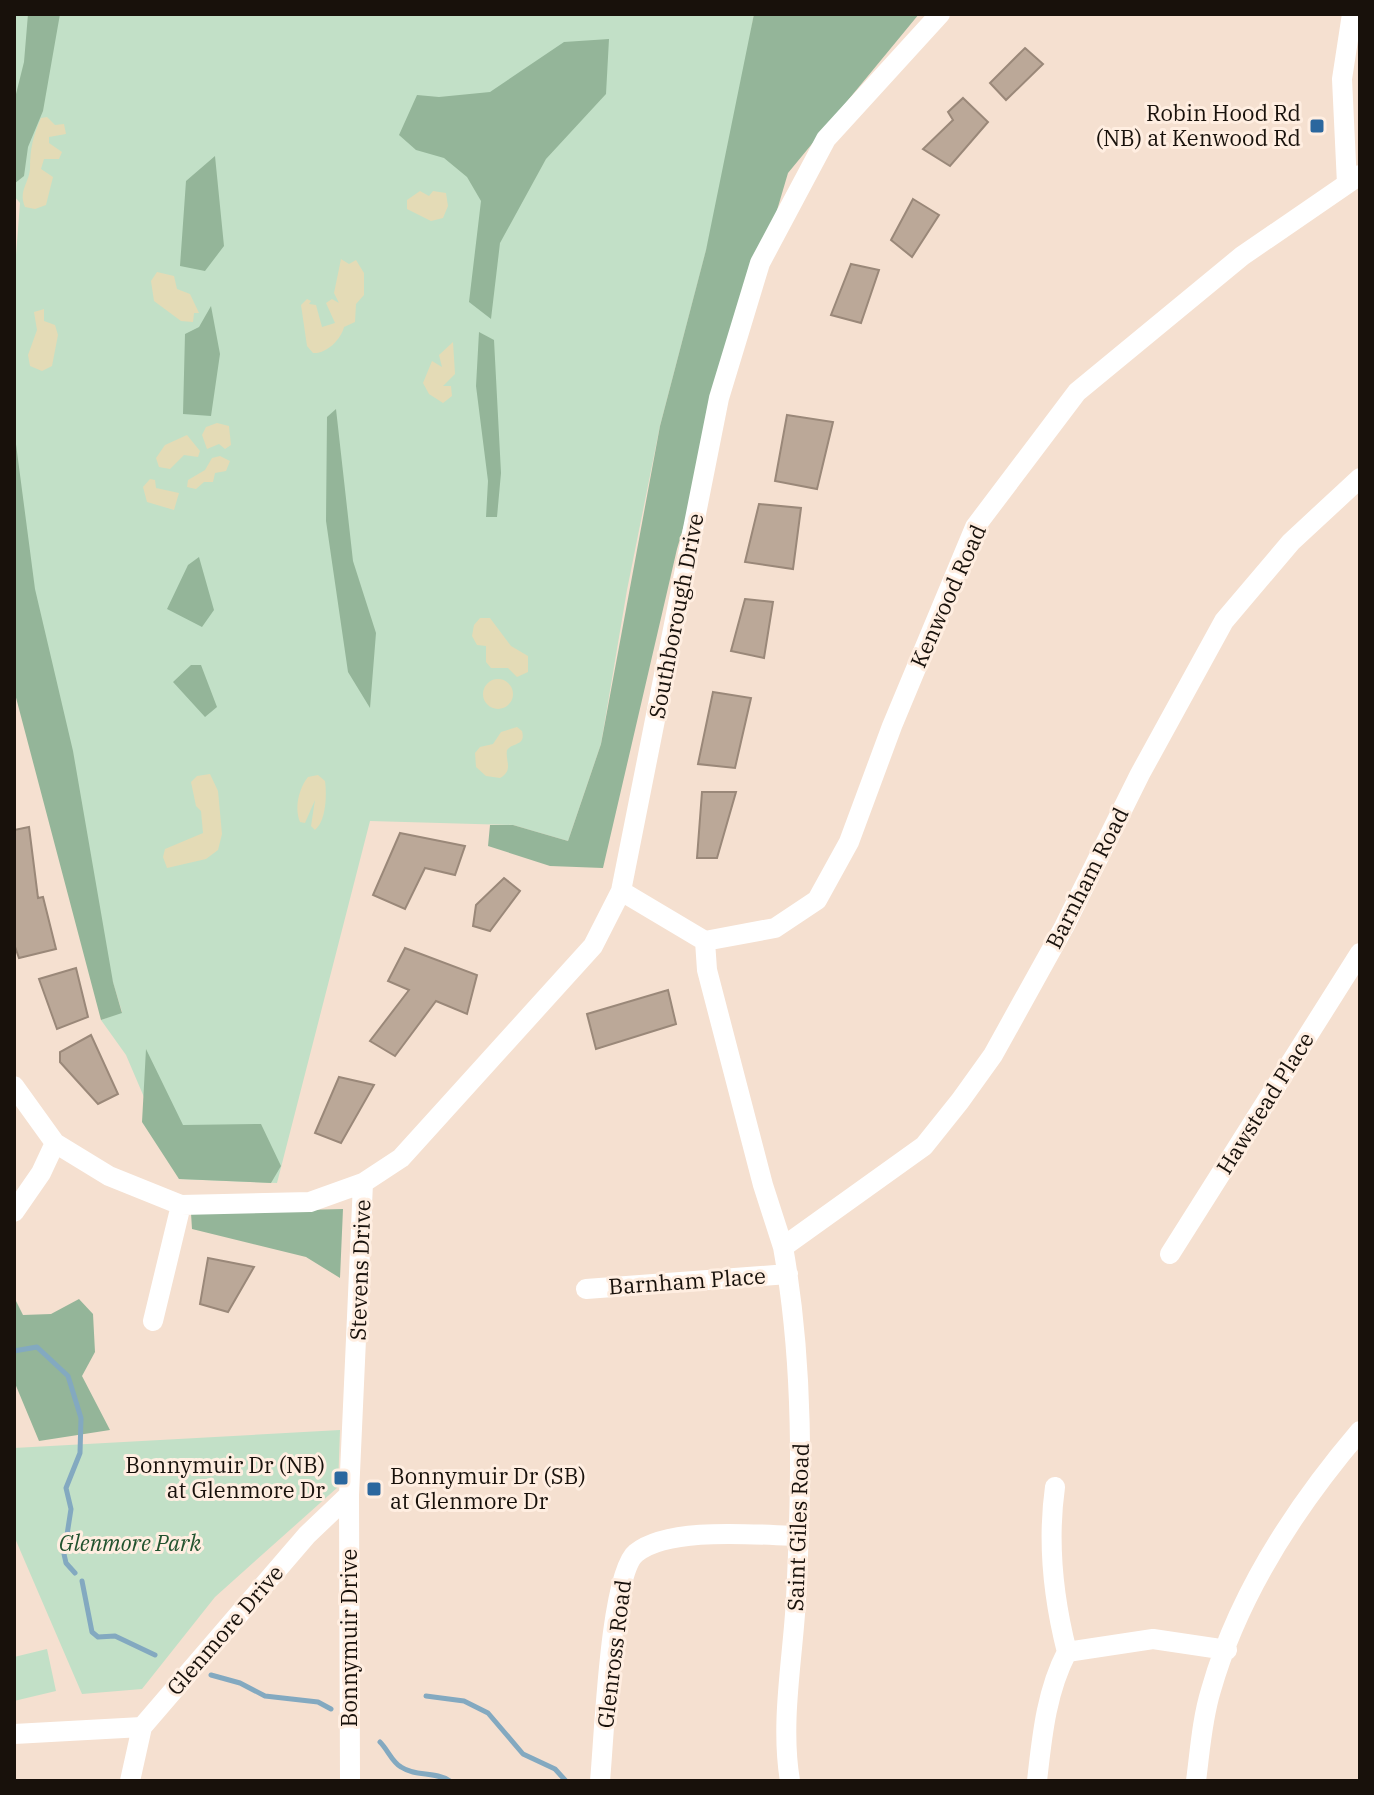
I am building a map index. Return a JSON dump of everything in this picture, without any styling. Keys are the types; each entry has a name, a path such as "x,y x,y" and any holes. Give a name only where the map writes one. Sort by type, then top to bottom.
{"street":[{"name":"Southborough Drive","path":"363,1183 401,1158 593,946 621,891 719,398 760,263 826,139 935,24 940,14"},
{"path":"1352,14 1342,79 1354,180"},
{"name":"Kenwood Road","path":"705,941 775,928 817,900 849,842 892,726 975,527 1077,392 1242,256 1354,180"},
{"name":"Barnham Road","path":"783,1247 924,1146 960,1101 993,1055 1064,927 1140,774 1224,621 1291,542 1360,478"},
{"path":"621,891 705,941 707,970 788,1274"},
{"name":"Hawstead Place","path":"1170,1254 1360,953"},
{"name":"Stevens Drive","path":"14,1086 55,1143 109,1176 181,1205 310,1202 363,1183 349,1495"},
{"path":"14,1212 41,1173 55,1143"},
{"path":"153,1321 181,1205"},
{"name":"Barnham Place","path":"586,1289 788,1274"},
{"name":"Saint Giles Road","path":"788,1274 802,1400 788,1725 790,1781"},
{"path":"1196,1781 1206,1709 1252,1585 1306,1499 1360,1431"},
{"path":"1037,1781 1044,1719 1067,1652 1054,1604 1050,1526 1055,1487"},
{"name":"Glenmore Drive","path":"130,1781 142,1727 307,1535 349,1495"},
{"name":"Bonnymuir Drive","path":"349,1495 350,1781"},
{"name":"Glenross Road","path":"600,1781 616,1603 629,1560 637,1551 675,1539 721,1535 798,1536"},
{"path":"1067,1652 1153,1639 1227,1650"},
{"path":"14,1734 142,1727"}],"green space":[{"path":"14,14 754,14 728,167 660,426 627,590 601,744 568,841 513,825 370,821 277,1183 179,1179 126,1055 101,1020 122,1012 96,927 14,516 14,281 20,203 14,196"},
{"path":"28,14 60,14 43,111 28,147 24,176 14,184 14,102 24,62"},
{"path":"754,14 919,14 788,173 677,549 603,868 550,866 488,846 490,825 513,825 568,841 601,744 660,426 706,250"},
{"path":"609,39 606,94 546,159 500,243 491,319 469,302 481,201 467,177 444,158 416,150 399,135 417,95 439,97 490,92 564,42"},
{"path":"215,156 224,246 205,271 180,266 186,181"},
{"path":"211,306 220,354 211,416 183,414 185,334 199,327"},
{"path":"479,332 494,340 501,473 497,517 486,517 488,481 476,386"},
{"path":"336,409 353,561 376,633 370,708 348,672 326,521 327,417"},
{"path":"14,429 35,589 73,751 113,982 122,1013 101,1020 14,690"},
{"path":"199,557 214,610 202,627 167,609 188,565"},
{"path":"191,665 201,665 217,707 205,717 173,682"},
{"path":"146,1049 183,1125 261,1124 281,1166 271,1183 179,1179 142,1122"},
{"path":"343,1209 340,1278 306,1257 192,1229 191,1213"},
{"path":"14,1297 23,1315 51,1314 79,1299 93,1314 95,1352 82,1376 110,1430 39,1441 14,1381"},
{"name":"Glenmore Park","path":"340,1430 338,1487 215,1597 142,1689 82,1694 14,1536 14,1448"},
{"path":"47,1649 56,1691 14,1701 14,1657"}],"sand":[{"path":"47,117 55,125 64,124 66,134 49,137 49,143 62,152 59,159 44,159 41,169 53,177 46,205 35,209 25,207 23,192 36,131 41,118"},
{"path":"420,191 429,196 433,191 446,193 448,206 443,218 431,221 407,209 407,200"},
{"path":"341,259 349,264 356,260 364,273 364,295 356,304 355,322 344,327 337,341 328,348 313,353 307,346 301,305 307,299 311,301 309,304 316,305 322,327 335,323 326,303 332,299 339,303 334,293"},
{"path":"157,272 174,276 177,289 190,294 199,313 194,313 193,322 181,321 154,301 151,281"},
{"path":"44,309 44,321 55,325 58,335 52,366 42,371 30,366 28,355 37,330 34,312"},
{"path":"453,342 455,374 443,386 451,386 452,396 443,403 429,394 423,383 432,361 442,367 439,355"},
{"path":"217,423 229,426 231,445 225,449 219,444 207,449 202,435 206,427"},
{"path":"187,435 200,451 198,457 184,455 170,469 159,467 156,458 165,445"},
{"path":"220,456 230,461 226,471 215,473 213,482 204,482 196,489 187,487 188,480 205,470 212,458"},
{"path":"150,479 155,480 156,488 179,493 174,510 147,502 143,487"},
{"path":"480,618 490,618 511,646 528,656 528,672 517,677 508,668 491,668 486,662 486,646 477,645 472,636 474,625"},
{"path":"498,679 509,683 513,694 509,705 498,709 487,705 483,694 487,683"},
{"path":"517,727 523,736 521,741 507,750 507,772 500,778 486,776 476,767 475,753 480,747 493,744 501,732"},
{"path":"210,774 218,791 222,834 218,850 206,859 167,868 163,857 165,849 203,833 201,811 196,806 191,782 197,776"},
{"path":"318,775 325,781 326,801 324,814 315,830 311,826 315,800 305,823 300,822 298,805 300,792 308,777"}],"building":[{"path":"1025,48 1043,64 1006,100 990,83"},
{"path":"963,98 988,122 950,166 923,149 953,120 948,112"},
{"path":"913,199 939,215 912,257 891,240"},
{"path":"851,264 879,270 861,323 831,315"},
{"path":"787,415 833,422 817,489 775,481"},
{"path":"759,504 801,508 793,569 745,562"},
{"path":"745,599 773,602 764,658 731,651"},
{"path":"713,692 751,698 735,768 698,764"},
{"path":"702,792 736,792 717,858 697,858"},
{"path":"29,827 38,898 43,897 56,949 19,958 14,944 14,830"},
{"path":"400,833 465,846 455,875 425,868 405,909 373,895"},
{"path":"504,878 520,891 490,931 473,926 476,905"},
{"path":"405,948 477,975 467,1014 436,1001 395,1056 370,1041 409,990 388,981"},
{"path":"76,968 88,1017 57,1029 39,979"},
{"path":"668,990 676,1024 596,1049 587,1014"},
{"path":"91,1035 118,1094 98,1104 60,1062 60,1052"},
{"path":"339,1077 374,1085 341,1143 315,1133"},
{"path":"208,1258 254,1267 228,1312 200,1304"}],"waterway":[{"path":"14,1351 37,1347 68,1376 81,1418 80,1453 66,1488 71,1509 64,1554 66,1563 75,1573"},
{"path":"82,1581 92,1632 98,1637 115,1636 155,1655"},
{"path":"211,1675 240,1683 265,1696 318,1702 331,1709"},
{"path":"426,1696 464,1701 488,1713 523,1754 555,1769 565,1780"},
{"path":"380,1742 401,1767 450,1781"}],"place":[{"name":"Robin Hood Rd (NB) at Kenwood Rd","path":"1317,126"},
{"name":"Bonnymuir Dr (NB) at Glenmore Dr","path":"341,1478"},
{"name":"Bonnymuir Dr (SB) at Glenmore Dr","path":"374,1489"}]}
